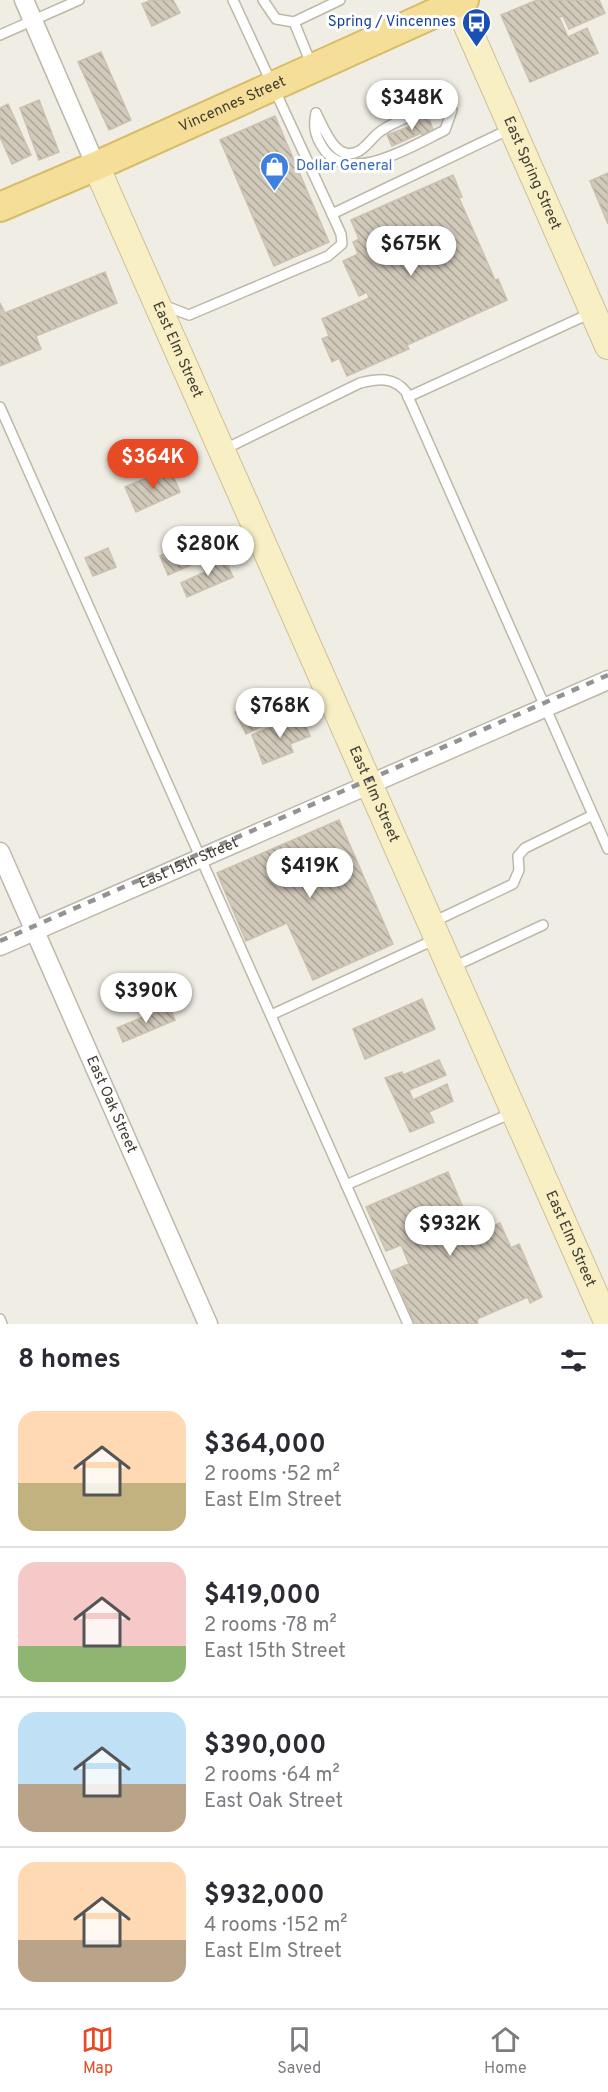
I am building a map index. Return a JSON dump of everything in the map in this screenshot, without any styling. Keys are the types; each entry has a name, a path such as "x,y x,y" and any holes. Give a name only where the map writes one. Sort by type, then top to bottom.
{"main road":[{"name":"Vincennes Street","path":"0,207 96,166 459,1"},
{"name":"East Spring Street","path":"459,1 608,346"},
{"name":"East Elm Street","path":"96,166 451,968 603,1320"}],"street":[{"name":"East Elm Street","path":"24,0 96,166"},
{"name":"East 15th Street","path":"0,946 608,680"},
{"name":"East Oak Street","path":"0,852 208,1324"}],"lane":[{"path":"0,35 78,0"},
{"path":"157,303 189,315 328,256 342,244 341,234 233,0"},
{"path":"263,0 276,19 294,22 340,0"},
{"path":"294,22 313,68"},
{"path":"451,106 445,130 370,164 340,163 329,156 316,136 314,124 316,112 334,145 345,153 351,154 360,150 382,129 451,106"},
{"path":"332,214 512,128"},
{"path":"408,397 593,312"},
{"path":"222,451 360,383 377,379 395,382 401,386 408,397 608,849"},
{"path":"0,407 408,1324"},
{"path":"271,1016 434,930 513,884 519,870 518,856 525,848 593,814"},
{"path":"451,968 543,925"},
{"path":"346,1185 514,1112"},
{"path":"0,1319 2,1324"}],"building":[{"path":"151,0 173,0 180,13 152,26 142,4"},
{"path":"537,0 599,0 605,13 569,29 563,16 559,17 568,37 587,28 598,53 530,82 501,15"},
{"path":"101,52 131,120 109,130 78,62"},
{"path":"39,100 59,152 39,160 20,108"},
{"path":"8,104 31,155 12,164 0,137 0,108"},
{"path":"428,115 434,133 424,137 421,133 392,146 387,135 419,123 417,120"},
{"name":"Dollar General","path":"275,116 329,242 274,266 220,140"},
{"path":"608,173 608,224 590,181"},
{"path":"453,175 462,197 459,198 495,280 498,279 507,300 407,345 409,349 347,376 339,358 332,362 322,339 329,336 322,319 369,298 367,292 359,296 343,261 358,254 353,242 359,239 351,220"},
{"path":"105,272 117,303 36,336 41,349 0,366 0,303 5,313"},
{"path":"170,468 180,492 136,512 125,487"},
{"path":"214,531 223,551 168,575 160,556"},
{"path":"108,548 116,567 93,576 85,558"},
{"path":"224,556 233,577 187,597 181,583 205,572 202,565"},
{"path":"281,689 292,711 246,734 235,712"},
{"path":"301,714 310,736 290,744 293,752 263,764 252,735"},
{"path":"339,820 393,944 313,980 287,923 246,941 217,873"},
{"path":"422,999 435,1029 365,1059 353,1029"},
{"path":"169,1006 175,1020 123,1042 117,1028"},
{"path":"439,1060 446,1075 409,1090 413,1100 447,1084 453,1101 429,1112 434,1122 410,1132 385,1078 402,1072 403,1075"},
{"path":"448,1172 474,1234 500,1223 511,1248 519,1244 542,1297 530,1303 528,1297 477,1319 478,1324 415,1324 392,1271 409,1264 401,1245 386,1251 366,1207"}],"railway":[{"path":"0,941 608,675"}],"place":[{"name":"Spring / Vincennes","path":"477,48"},
{"name":"Dollar General","path":"275,192"}]}
